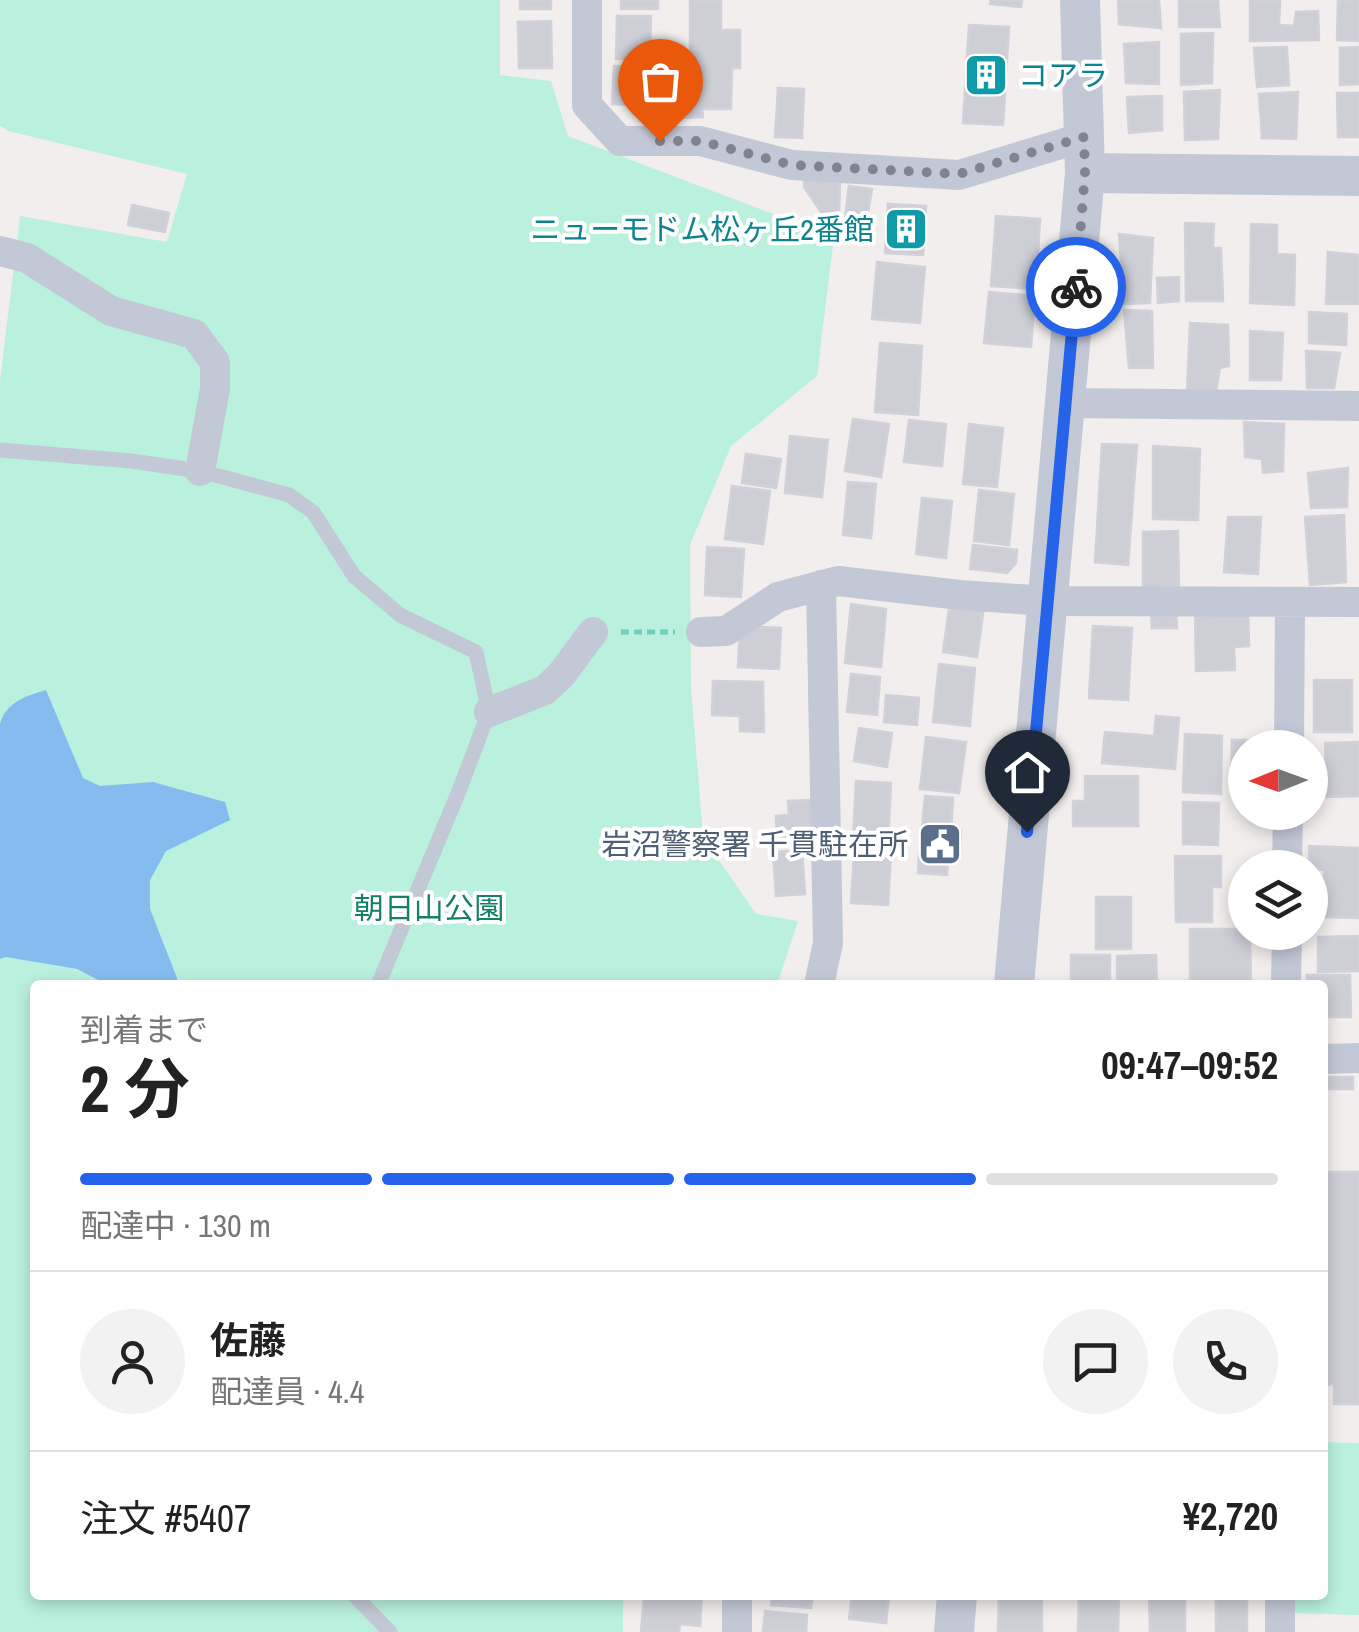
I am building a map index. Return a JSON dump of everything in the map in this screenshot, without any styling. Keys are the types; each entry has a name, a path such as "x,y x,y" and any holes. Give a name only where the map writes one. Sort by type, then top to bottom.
{"street":[{"path":"587,0 588,105 620,141 700,141 792,165 959,174 1084,155 1359,176"},
{"path":"1014,980 1084,155 1080,0"},
{"path":"0,251 27,258 111,311 194,334 215,362 215,389 200,471"},
{"path":"1065,404 1359,406"},
{"path":"702,632 726,630 778,597 838,582 1047,602 1359,602"},
{"path":"819,980 828,943 821,585"},
{"path":"1289,730 1290,604"},
{"path":"489,712 545,690 593,632"},
{"path":"1286,980 1287,950"},
{"path":"1328,1058 1359,1058"},
{"path":"737,1600 737,1632"},
{"path":"954,1632 957,1600"},
{"path":"1280,1600 1280,1632"}],"lane":[{"path":"0,450 200,471 289,494 312,512 354,576 400,615 476,652 489,712 380,980"},
{"path":"359,1600 390,1632"}],"path":[{"path":"593,632 702,632"}],"green space":[{"name":"朝日山公園","path":"0,0 500,0 500,75 551,81 568,136 834,237 817,376 731,446 690,545 691,687 703,837 756,914 798,921 779,980 30,980 30,1600 623,1600 623,1632 0,1632 0,381 20,216 167,242 187,174 0,126"},
{"path":"1328,1442 1359,1443 1359,1615 1289,1613 1290,1600 1328,1600"}],"water":[{"path":"46,690 83,778 100,786 153,782 225,802 230,820 166,851 150,880 150,909 177,980 98,980 77,969 0,959 0,724 12,705"}],"building":[{"path":"520,0 551,0 551,9 520,9"},
{"path":"621,0 658,0 658,9 621,9"},
{"path":"690,0 721,0 721,30 740,30 740,68 732,68 731,109 702,109 703,117 680,118 680,62 690,61"},
{"path":"991,0 1022,0 1021,7 990,4"},
{"path":"1118,0 1159,0 1161,28 1119,24"},
{"path":"1179,0 1218,0 1220,27 1179,27"},
{"path":"1250,0 1280,0 1279,25 1294,26 1296,12 1318,11 1319,40 1250,41"},
{"path":"1338,0 1359,0 1359,41 1337,40"},
{"path":"617,16 651,16 650,59 616,59"},
{"path":"551,21 552,68 519,68 518,22"},
{"name":"コアラ","path":"969,25 1009,27 1003,125 963,123"},
{"path":"1213,33 1212,83 1181,85 1181,34"},
{"path":"1159,42 1159,84 1126,83 1124,44"},
{"path":"1287,47 1289,85 1257,87 1254,48"},
{"path":"1359,47 1359,84 1340,85 1340,48"},
{"path":"614,66 647,68 646,106 612,104"},
{"path":"778,88 804,89 802,138 775,137"},
{"path":"1220,90 1218,139 1185,140 1184,92"},
{"path":"1298,92 1296,139 1262,138 1259,94"},
{"path":"1337,93 1359,93 1359,137 1338,137"},
{"path":"1162,96 1162,130 1129,133 1127,97"},
{"path":"804,180 840,182 839,216 823,215 804,187"},
{"path":"849,186 872,189 866,223 845,219"},
{"name":"ニューモドム松ヶ丘2番館","path":"888,204 926,206 923,255 885,253"},
{"path":"132,205 169,213 165,232 128,225"},
{"path":"996,216 1040,219 1036,289 991,286"},
{"path":"1185,223 1214,224 1213,248 1221,248 1223,301 1186,301"},
{"path":"1251,224 1277,225 1277,254 1295,255 1294,305 1250,303"},
{"path":"1119,234 1153,238 1150,303 1124,304"},
{"path":"1328,252 1359,255 1359,304 1326,304"},
{"path":"877,262 925,267 920,323 872,319"},
{"path":"1179,277 1179,301 1158,303 1157,278"},
{"path":"989,292 1035,296 1031,347 984,343"},
{"path":"1124,310 1152,311 1153,368 1129,368"},
{"path":"1309,312 1347,314 1346,345 1309,343"},
{"path":"1190,323 1228,325 1229,366 1220,368 1216,392 1187,389"},
{"path":"1250,331 1283,333 1281,380 1250,380"},
{"path":"880,343 922,346 918,415 875,412"},
{"path":"1306,351 1340,353 1334,388 1307,388"},
{"path":"853,419 889,424 881,477 845,471"},
{"path":"909,420 946,424 942,466 904,462"},
{"path":"1244,422 1284,424 1283,471 1263,473 1262,459 1245,457"},
{"path":"969,424 1003,428 997,487 963,484"},
{"path":"790,436 828,440 822,497 785,493"},
{"path":"1102,444 1137,445 1128,565 1095,562"},
{"path":"1153,446 1200,449 1198,520 1153,519"},
{"path":"746,454 781,459 776,488 742,483"},
{"path":"1348,468 1347,507 1311,508 1308,473"},
{"path":"848,482 876,484 871,538 843,535"},
{"path":"732,486 770,491 763,544 725,539"},
{"path":"979,490 1014,494 1009,545 974,541"},
{"path":"922,498 952,501 946,558 916,554"},
{"path":"1344,515 1346,582 1310,585 1305,517"},
{"path":"1228,517 1261,517 1258,574 1224,572"},
{"path":"1178,531 1179,587 1143,587 1143,532"},
{"path":"973,545 1017,550 1016,563 1007,573 970,569"},
{"path":"707,547 744,549 741,597 705,595"},
{"path":"950,602 984,607 977,657 943,652"},
{"path":"851,604 886,609 881,667 845,663"},
{"path":"1248,607 1249,646 1234,647 1235,670 1196,671 1195,608"},
{"path":"1176,610 1177,628 1152,628 1151,611"},
{"path":"740,626 781,628 779,669 738,667"},
{"path":"1093,626 1132,628 1128,700 1089,698"},
{"path":"939,664 975,668 970,726 933,722"},
{"path":"851,674 880,677 877,715 847,712"},
{"path":"1314,680 1352,680 1352,732 1314,730"},
{"path":"713,681 763,682 764,732 740,731 740,716 712,715"},
{"path":"886,695 919,698 917,725 884,722"},
{"path":"1156,716 1179,718 1175,769 1102,763 1105,732 1154,736"},
{"path":"859,728 892,733 887,767 854,761"},
{"path":"1185,734 1222,736 1221,794 1183,792"},
{"path":"926,737 966,742 959,793 920,789"},
{"path":"1359,742 1359,796 1328,797 1328,743"},
{"path":"1085,776 1138,776 1138,826 1073,826 1073,801 1085,801"},
{"path":"856,781 891,783 888,842 853,840"},
{"path":"925,796 953,798 951,830 961,831 960,854 920,851"},
{"path":"811,800 812,844 777,846 776,816 789,815 788,801"},
{"path":"1183,802 1219,803 1218,845 1183,844"},
{"path":"1309,846 1359,848 1359,918 1328,917 1328,850 1309,850"},
{"path":"802,850 805,894 776,896 773,852"},
{"path":"854,852 891,854 888,905 851,903"},
{"path":"919,855 948,859 947,875 918,873"},
{"path":"1175,856 1221,856 1221,887 1212,887 1212,922 1176,922"},
{"path":"1096,897 1131,897 1131,949 1096,949"},
{"path":"1190,929 1228,929 1228,950 1250,950 1251,980 1190,980"},
{"path":"1359,936 1359,971 1318,972 1318,950 1328,950 1328,937"},
{"path":"1071,955 1110,955 1110,980 1071,980"},
{"path":"1156,955 1157,980 1117,980 1117,956"},
{"path":"1307,975 1350,975 1351,1017 1328,1017 1328,980 1306,980"},
{"path":"1328,1077 1353,1077 1353,1089 1328,1089"},
{"path":"1328,1172 1359,1172 1359,1404 1334,1404 1334,1384 1328,1385"},
{"path":"644,1600 702,1600 700,1626 680,1624 679,1632 641,1632"},
{"path":"772,1600 812,1600 811,1608 771,1605"},
{"path":"851,1600 888,1600 886,1623 849,1619"},
{"path":"999,1600 1042,1600 1042,1632 998,1632"},
{"path":"1079,1600 1119,1600 1118,1632 1078,1632"},
{"path":"1149,1600 1185,1600 1185,1632 1150,1632"},
{"path":"1216,1600 1247,1600 1247,1632 1216,1632"},
{"path":"765,1611 807,1615 806,1632 763,1632"}],"way so far":[{"path":"660,141 700,141 792,165 959,174 1084,137 1076,287"}],"place":[{"name":"コアラ","path":"986,75"},
{"name":"ニューモドム松ヶ丘2番館","path":"906,229"},
{"name":"岩沼警察署 千貫駐在所","path":"940,844"}],"route":[{"path":"1027,832 1076,287"}]}
